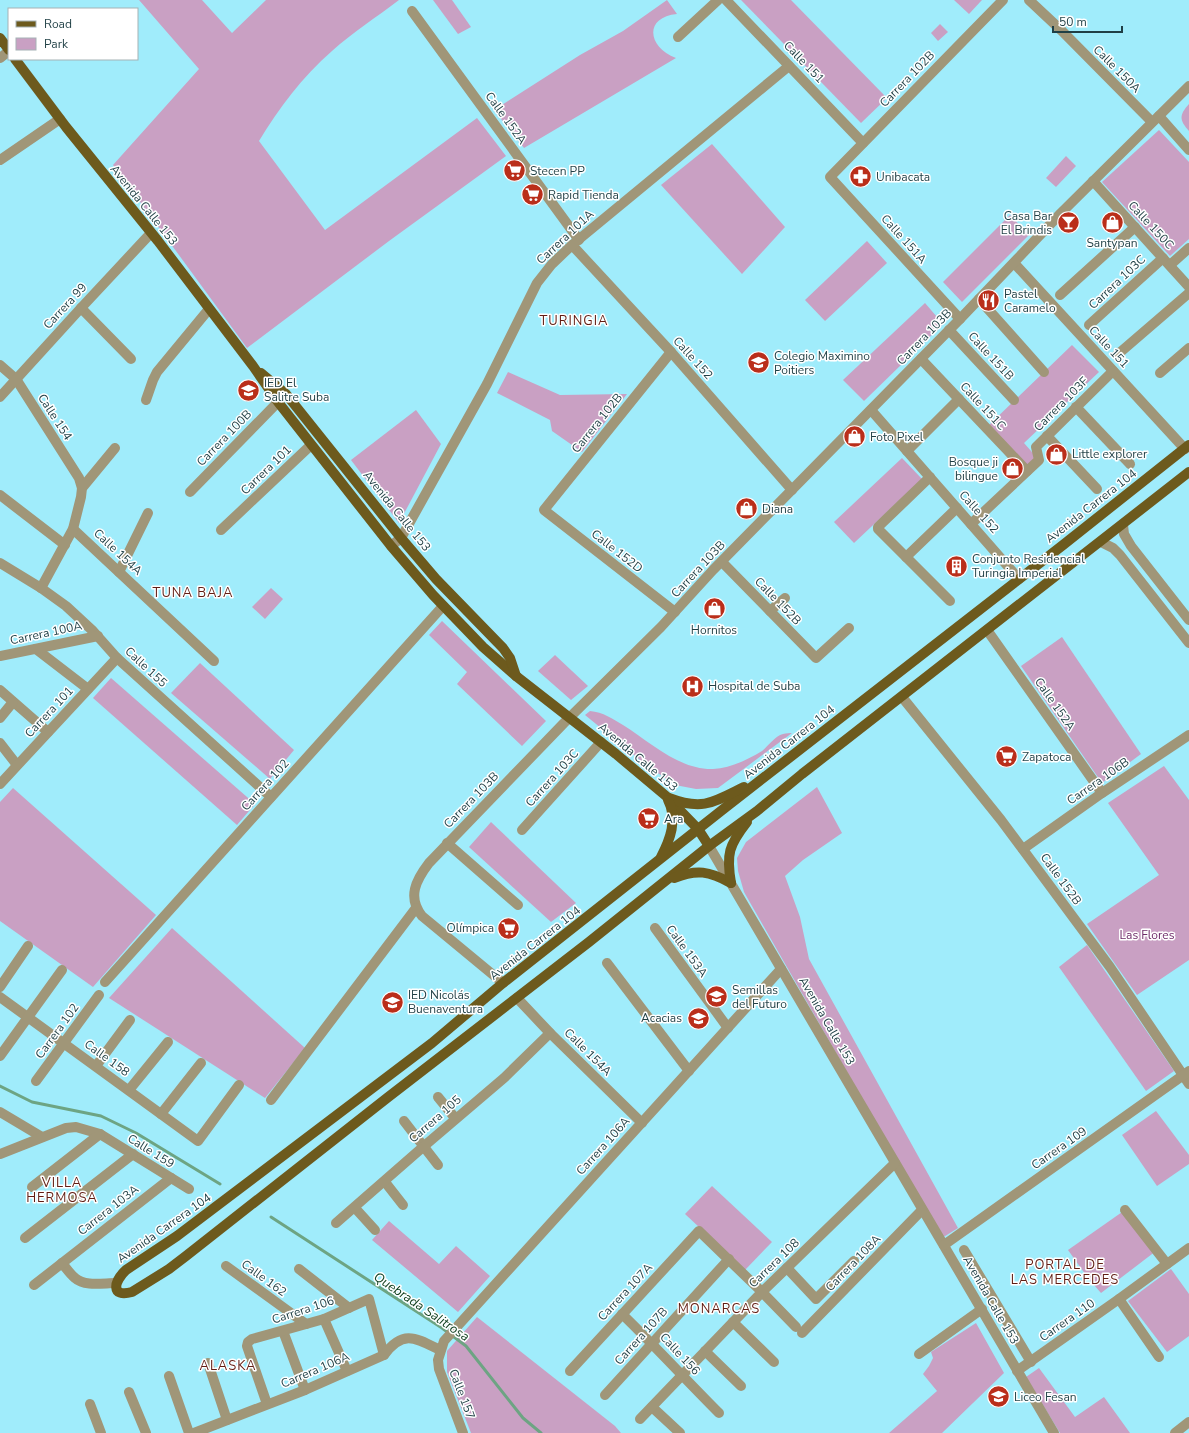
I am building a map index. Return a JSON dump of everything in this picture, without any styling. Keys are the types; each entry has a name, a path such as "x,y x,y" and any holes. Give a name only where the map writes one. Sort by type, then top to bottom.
{"main road":[{"path":"0,38 8,49"},
{"name":"Avenida Calle 153","path":"17,60 60,119 151,233 253,366 311,445 391,546 443,606 483,647 516,676 601,742 666,796 698,829 709,846"},
{"name":"Avenida Calle 153","path":"253,366 286,394 401,538 445,589 503,648 510,658 516,676"},
{"name":"Avenida Carrera 104","path":"116,1283 121,1274 126,1270 178,1236 432,1043 503,984 698,829 1187,447"},
{"path":"116,1283 115,1286 117,1290 120,1293 125,1294 132,1292 169,1269 1189,472"},
{"path":"666,796 687,804 703,805 716,801 766,776"},
{"path":"658,862 670,838 673,822 670,804 666,796"},
{"path":"731,883 728,859 732,845 757,811"},
{"path":"664,882 698,871 713,874 731,883"}],"street":[{"path":"678,38 718,0"},
{"name":"Calle 151","path":"726,0 863,143"},
{"name":"Carrera 102B","path":"830,177 1003,0"},
{"name":"Calle 150A","path":"1029,0 1189,150"},
{"name":"Calle 152A","path":"412,11 575,243"},
{"path":"0,58 8,51"},
{"name":"Carrera 101A","path":"391,546 401,538 487,384 537,283 552,264 575,243 789,66"},
{"name":"Carrera 103B","path":"416,908 414,900 415,887 419,876 447,843 569,717 661,627 722,562 960,320 1093,181 1189,86"},
{"path":"0,160 60,119"},
{"name":"Calle 151A","path":"830,177 960,320"},
{"name":"Calle 150C","path":"1093,181 1189,287"},
{"path":"1060,295 1135,227"},
{"name":"Carrera 99","path":"0,397 151,233"},
{"name":"Calle 152","path":"575,243 792,490"},
{"name":"Carrera 103C","path":"1089,325 1166,261 1189,248"},
{"name":"Calle 151","path":"1014,262 1113,371 1187,447"},
{"path":"1117,355 1189,294"},
{"path":"979,299 1044,372"},
{"path":"81,308 131,358"},
{"path":"146,400 152,380 157,372 209,309"},
{"name":"Calle 151B","path":"949,330 1014,400"},
{"path":"1160,373 1188,349"},
{"name":"Carrera 102B","path":"544,510 671,352"},
{"name":"Calle 151C","path":"921,359 1027,471"},
{"name":"Calle 154","path":"0,365 16,379 79,478 82,488"},
{"name":"Carrera 103F","path":"972,524 1039,460 1036,447 1113,371"},
{"path":"907,451 959,399"},
{"name":"Carrera 100B","path":"190,492 278,402"},
{"path":"1076,407 1130,464"},
{"name":"Calle 152","path":"871,410 1019,579"},
{"path":"1047,436 1097,489"},
{"name":"Carrera 101","path":"221,530 311,445"},
{"path":"41,588 74,529 82,497 82,488 115,448"},
{"path":"930,477 878,527 878,529 950,600"},
{"path":"0,495 65,545"},
{"path":"906,557 957,508"},
{"name":"Calle 152D","path":"544,510 675,612"},
{"path":"119,572 148,513"},
{"path":"1123,525 1124,534 1131,546 1189,620"},
{"name":"Calle 154A","path":"74,529 214,661"},
{"path":"1101,542 1113,548 1120,555 1189,643"},
{"name":"Calle 152B","path":"722,562 816,658 849,628"},
{"name":"Calle 155","path":"0,563 41,588 66,606 98,636 117,658 271,797"},
{"path":"770,611 785,598"},
{"name":"Carrera 102","path":"105,982 443,606"},
{"name":"Calle 152A","path":"987,630 1102,793"},
{"name":"Carrera 100A","path":"0,656 98,636"},
{"path":"36,649 88,689"},
{"name":"Carrera 101","path":"0,784 117,658"},
{"path":"0,690 48,732"},
{"name":"Calle 152B","path":"902,697 1023,849 1187,1077"},
{"path":"0,718 13,702"},
{"name":"Carrera 106B","path":"1023,849 1102,793 1189,735"},
{"name":"Carrera 103C","path":"522,830 601,742"},
{"path":"0,743 17,765"},
{"path":"447,843 518,905"},
{"name":"Avenida Calle 153","path":"709,846 1054,1433"},
{"path":"271,1100 416,908 422,916 503,984"},
{"name":"Calle 153A","path":"655,928 728,1028"},
{"path":"0,987 28,946"},
{"path":"607,963 689,1071"},
{"name":"Carrera 106A","path":"194,1433 347,1372 384,1355 396,1342 408,1338 415,1338 442,1346 459,1325 781,969"},
{"path":"0,1056 62,970"},
{"name":"Carrera 102","path":"36,1081 99,995"},
{"name":"Calle 158","path":"0,997 198,1141 239,1085"},
{"name":"Calle 154A","path":"517,998 550,1033 642,1123"},
{"path":"96,1066 130,1020"},
{"name":"Carrera 105","path":"336,1223 385,1182 455,1118 504,1078 550,1033"},
{"path":"129,1090 168,1042"},
{"path":"161,1114 201,1063"},
{"name":"Carrera 109","path":"944,1245 1187,1077"},
{"path":"438,1097 455,1118"},
{"path":"0,1112 42,1137"},
{"path":"404,1121 438,1165"},
{"name":"Calle 159","path":"0,1154 66,1128 76,1127 100,1134 189,1189"},
{"path":"32,1187 100,1134"},
{"path":"25,1238 132,1154"},
{"name":"Carrera 108","path":"640,1419 762,1292 895,1163"},
{"name":"Carrera 103A","path":"34,1285 171,1178"},
{"path":"385,1182 403,1205"},
{"path":"355,1208 375,1230"},
{"name":"Carrera 108A","path":"762,1292 799,1330 922,1210"},
{"path":"1125,1210 1167,1264"},
{"name":"Carrera 107A","path":"570,1371 699,1232 729,1259"},
{"name":"Carrera 110","path":"1017,1370 1031,1362 1189,1248"},
{"name":"Avenida Calle 153","path":"964,1250 1031,1362"},
{"path":"729,1259 762,1292"},
{"name":"Carrera 107B","path":"605,1395 729,1259"},
{"path":"787,1268 816,1299 854,1261"},
{"path":"62,1263 75,1278 81,1282 89,1284 116,1283"},
{"name":"Calle 162","path":"226,1266 306,1324"},
{"path":"299,1269 349,1308"},
{"name":"Carrera 106","path":"267,1404 247,1346 248,1342 252,1340 324,1319 369,1299 384,1355"},
{"path":"1119,1299 1159,1357"},
{"path":"918,1354 982,1310"},
{"name":"Calle 156","path":"622,1314 652,1343 681,1376 718,1413"},
{"path":"324,1319 347,1372"},
{"path":"733,1322 774,1362"},
{"path":"283,1331 305,1390"},
{"name":"Calle 157","path":"442,1346 438,1360 439,1369 463,1433"},
{"path":"705,1351 741,1386"},
{"path":"208,1364 227,1420"},
{"path":"169,1376 189,1433"},
{"path":"129,1392 146,1433"},
{"path":"90,1404 101,1433"},
{"path":"652,1407 680,1433"},
{"path":"1175,1433 1189,1422"}],"green space":[{"path":"139,0 202,0 232,33 266,0 399,0 348,37 311,71 292,93 259,141 325,230 477,118 506,156 389,241 247,348 113,165 199,69"},
{"path":"433,0 452,0 471,27 458,34"},
{"path":"667,0 677,14 666,16 659,21 655,26 653,33 659,47 666,53 676,58 524,148 494,110 580,55 623,31"},
{"path":"741,0 791,0 887,98 861,123"},
{"path":"954,0 982,0 969,14"},
{"path":"940,24 948,32 938,41 931,33"},
{"path":"1189,104 1189,131 1183,124 1182,114"},
{"path":"1159,130 1189,162 1189,239 1170,256 1102,182"},
{"path":"712,144 785,227 742,274 661,185"},
{"path":"1066,156 1076,166 1056,187 1046,178"},
{"path":"1010,215 1029,235 962,302 943,282"},
{"path":"867,241 887,263 825,321 805,300"},
{"path":"925,303 943,324 864,401 843,380"},
{"path":"1072,345 1099,372 1024,443 1039,460 1027,471 986,428"},
{"path":"508,372 560,395 627,394 582,452 552,431 550,420 497,393"},
{"path":"416,410 441,444 399,523 351,460"},
{"path":"902,458 922,479 854,543 834,522"},
{"path":"271,588 283,599 265,619 252,607"},
{"path":"442,621 546,721 522,746 457,684 467,672 429,635"},
{"path":"1062,637 1141,754 1102,783 1021,666"},
{"path":"555,655 588,686 571,700 538,671"},
{"path":"200,663 294,750 270,779 171,693"},
{"path":"111,678 255,804 237,825 93,698"},
{"path":"590,711 604,714 612,718 665,754 688,765 700,768 713,769 739,763 762,751 780,735 792,733 718,788 696,789 675,785 645,764 585,715"},
{"name":"Las Flores","path":"1164,766 1189,800 1189,960 1137,995 1087,924 1159,875 1108,803"},
{"path":"817,787 842,833 803,860 785,876 800,917 809,959 958,1228 942,1238 744,892 738,871 737,858 746,842"},
{"path":"13,788 156,915 93,987 0,921 0,802"},
{"path":"491,822 576,903 551,922 469,847"},
{"path":"172,928 305,1048 265,1098 109,998"},
{"path":"1087,945 1174,1071 1146,1091 1059,967"},
{"path":"1156,1111 1189,1155 1189,1164 1157,1186 1122,1135"},
{"path":"712,1186 772,1242 745,1270 685,1214"},
{"path":"1125,1210 1156,1251 1101,1293 1068,1250"},
{"path":"389,1221 439,1264 456,1246 490,1276 458,1312 372,1240"},
{"path":"1171,1269 1189,1294 1189,1336 1167,1352 1128,1301"},
{"path":"477,1317 615,1426 621,1433 471,1433 447,1372 447,1351"},
{"path":"976,1323 1004,1373 942,1433 889,1433 937,1391 923,1374 933,1358 931,1352"},
{"path":"1039,1368 1075,1417 1104,1397 1130,1433 1060,1433 1026,1377"}],"waterway":[{"name":"Quebrada Salitrosa","path":"0,1086 32,1102 101,1116 136,1133 220,1184"},
{"name":"Quebrada Salitrosa","path":"271,1217 442,1328 466,1346 523,1418 541,1433"}],"place":[{"name":"Stecen PP","path":"515,171"},
{"name":"Unibacata","path":"861,177"},
{"name":"Rapid Tienda","path":"533,195"},
{"name":"Santypan","path":"1112,222"},
{"name":"Casa Bar El Brindis","path":"1068,223"},
{"name":"Pastel Caramelo","path":"989,301"},
{"name":"Colegio Maximino Poitiers","path":"759,363"},
{"name":"IED El Salitre Suba","path":"249,390"},
{"name":"Foto Pixel","path":"855,437"},
{"name":"Little explorer","path":"1056,454"},
{"name":"Bosque ji bilingue","path":"1013,469"},
{"name":"Diana","path":"747,509"},
{"name":"Conjunto Residencial Turingia Imperial","path":"957,566"},
{"name":"Hornitos","path":"714,609"},
{"name":"Hospital de Suba","path":"693,686"},
{"name":"Zapatoca","path":"1007,757"},
{"name":"Ara","path":"649,819"},
{"name":"Olímpica","path":"509,928"},
{"name":"Semillas del Futuro","path":"716,997"},
{"name":"IED Nicolás Buenaventura","path":"393,1002"},
{"name":"Acacias","path":"698,1018"},
{"name":"Liceo Fesan","path":"999,1397"}],"district":[{"name":"TURINGIA","path":"574,320"},
{"name":"TUNA BAJA","path":"193,592"},
{"name":"VILLA HERMOSA","path":"62,1190"},
{"name":"PORTAL DE LAS MERCEDES","path":"1065,1272"},
{"name":"MONARCAS","path":"719,1308"},
{"name":"ALASKA","path":"228,1365"}]}
